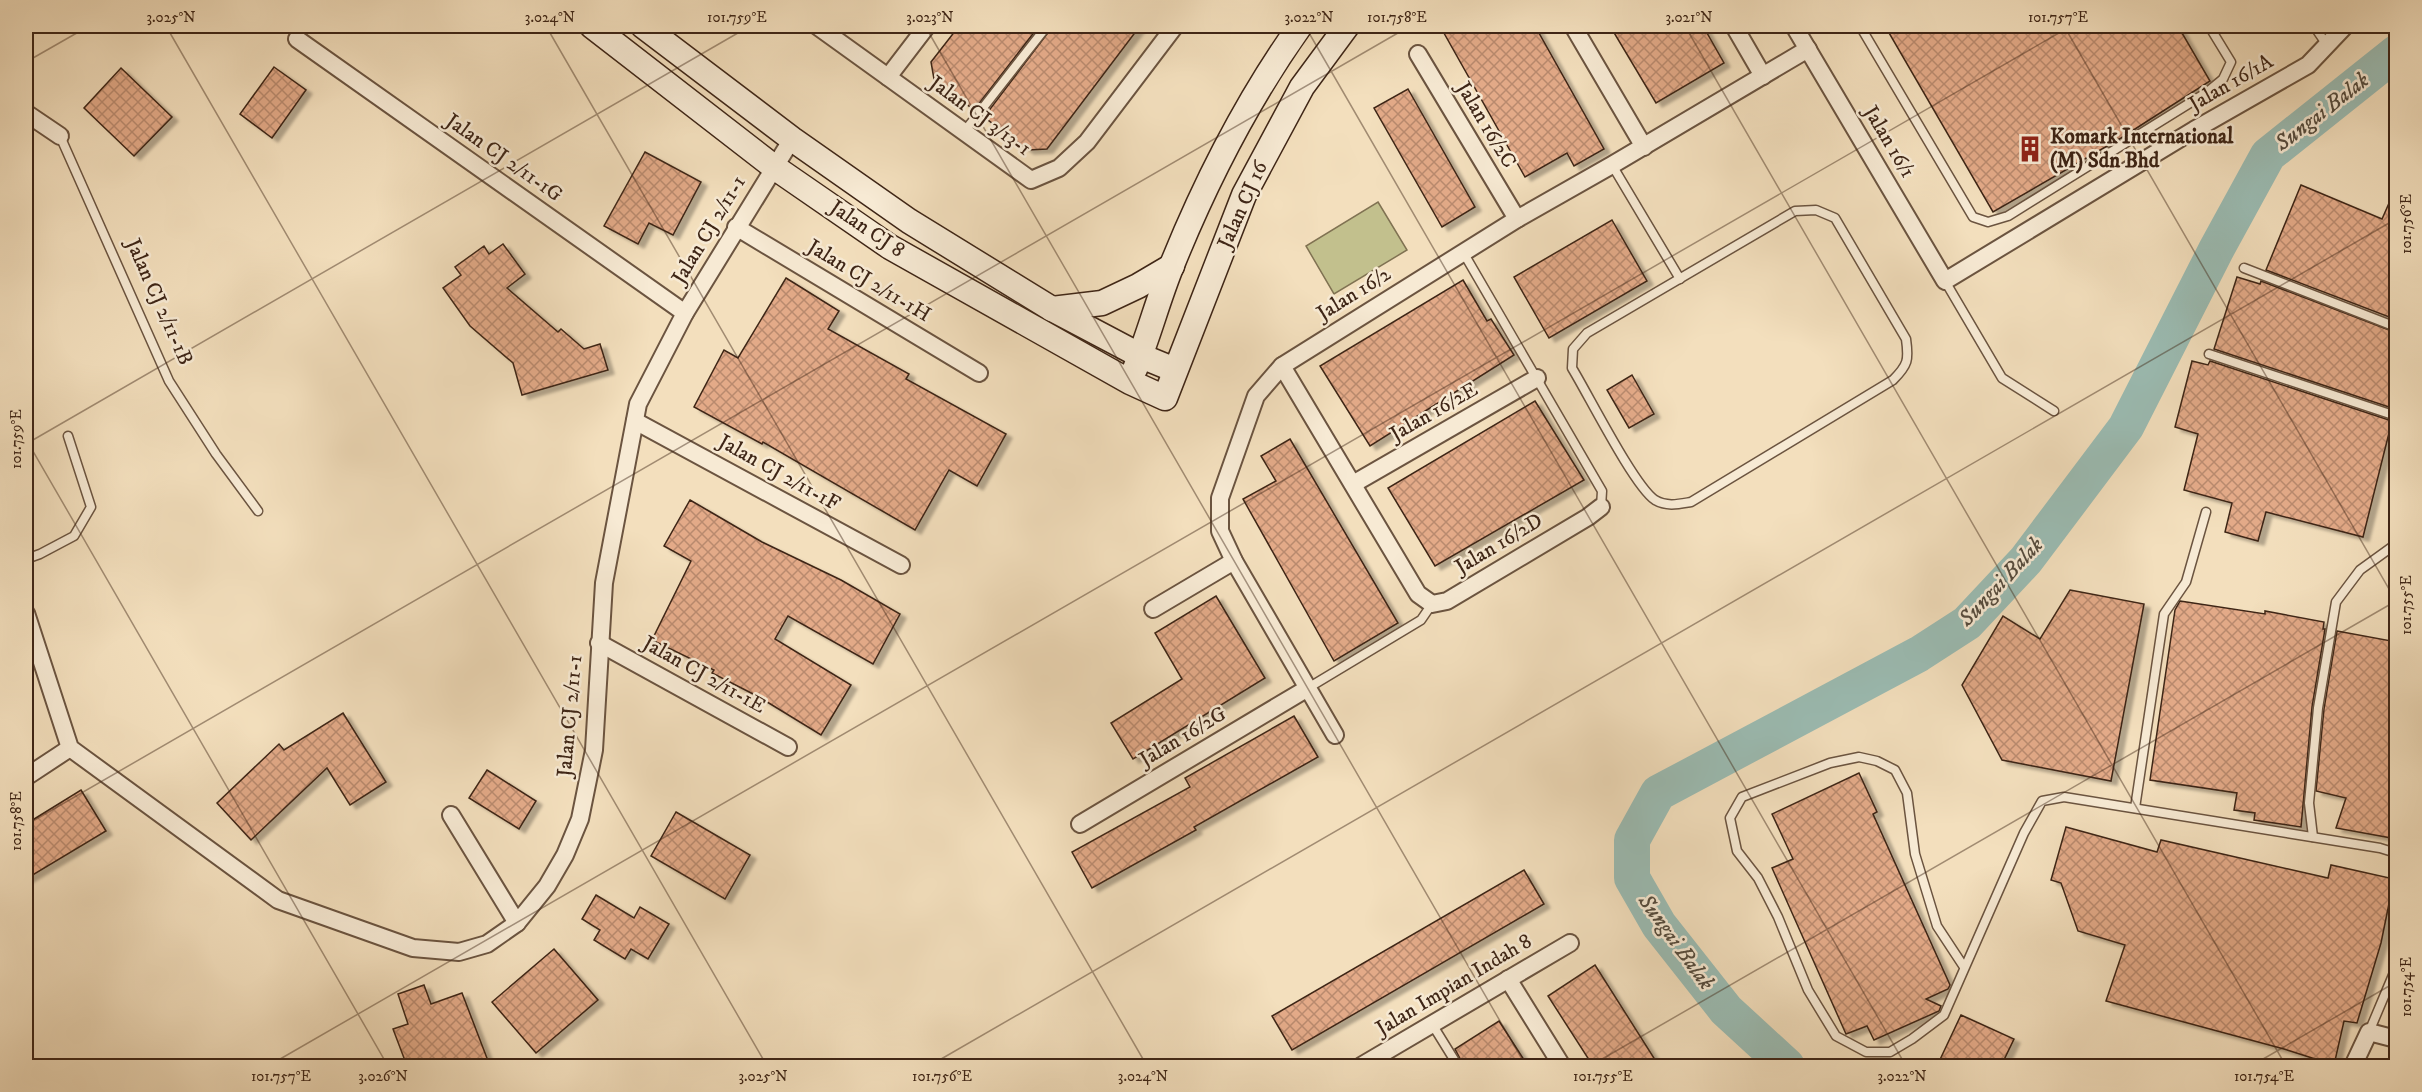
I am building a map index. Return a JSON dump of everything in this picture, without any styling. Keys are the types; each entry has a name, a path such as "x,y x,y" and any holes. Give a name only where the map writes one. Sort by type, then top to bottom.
{"street":[{"name":"Jalan CJ 8","path":"592,26 774,167 890,247 1130,382 1165,398"},
{"name":"Jalan CJ 8","path":"643,26 792,139 909,220 1052,309 1141,356 1175,370"},
{"name":"Jalan CJ 3/13-1","path":"817,26 1031,180 1059,168 1087,142 1175,26"},
{"path":"888,77 927,26"},
{"name":"Jalan CJ 16","path":"1130,382 1172,266 1213,174 1271,66 1300,26"},
{"name":"Jalan CJ 16","path":"1165,398 1244,195 1302,87 1347,26"},
{"path":"1573,26 1644,147"},
{"path":"1734,26 1763,76"},
{"name":"Jalan 16/1","path":"1794,26 1945,281"},
{"name":"Jalan 16/1A","path":"1945,281 2194,130 2308,65 2345,26"},
{"name":"Jalan CJ 2/11-1G","path":"297,39 685,313"},
{"name":"Jalan 16/2","path":"1335,735 1234,561 1220,531 1220,498 1256,396 1282,366 1463,252 1808,49"},
{"name":"Jalan 16/2C","path":"1418,54 1517,219"},
{"name":"Jalan CJ 2/11-1B","path":"26,113 60,136"},
{"name":"Jalan CJ 2/11-1","path":"70,748 278,900 413,948 459,952 487,944 518,923 547,886 565,855 580,819 594,750 598,643 604,583 638,404 685,313 792,139"},
{"name":"Jalan CJ 2/11-1H","path":"736,227 979,373"},
{"path":"1052,309 1102,303 1172,266"},
{"path":"1282,366 1425,599"},
{"name":"Jalan 16/2E","path":"1353,484 1537,378"},
{"name":"Jalan CJ 2/11-1F","path":"635,420 901,565"},
{"name":"Jalan 16/2D","path":"1425,599 1447,601 1588,517 1600,507"},
{"path":"1153,609 1234,561"},
{"path":"26,613 70,748 26,777"},
{"name":"Jalan CJ 2/11-1E","path":"598,643 788,747"},
{"name":"Jalan 16/2G","path":"1080,824 1308,688"},
{"path":"451,815 518,923"},
{"name":"Jalan Impian Indah 8","path":"1360,1066 1570,943"},
{"path":"1508,979 1562,1066"},
{"path":"2353,1066 2369,1032 2397,1040"}],"lane":[{"path":"964,132 1047,26"},
{"path":"1860,26 1974,217 1988,222 2008,216 2205,93 2223,79 2231,62 2209,26"},
{"path":"2314,26 2327,45"},
{"name":"Jalan CJ 2/11-1B","path":"60,136 169,381 216,454 258,511"},
{"path":"1612,165 1680,279"},
{"path":"1816,210 1835,218 1906,339 1908,353 1905,368 1893,380 1691,502 1672,505 1656,500 1640,484 1572,368 1573,349 1587,333 1680,279 1795,211 1816,210"},
{"path":"1463,252 1602,491 1600,507"},
{"path":"2244,268 2397,327"},
{"path":"1945,281 2002,378 2054,411"},
{"path":"2209,354 2397,416"},
{"path":"26,559 74,536 92,507 68,436"},
{"path":"2134,808 2164,614 2186,582 2206,512"},
{"path":"2313,837 2309,803 2318,708 2336,602 2360,570 2397,544"},
{"path":"1308,688 1421,620 1425,599"},
{"path":"1964,967 1936,926 1915,854 1907,793 1895,770 1877,761 1849,759 1830,763 1742,797 1730,818 1737,851 1758,878 1778,917 1808,990 1836,1036 1866,1052 1890,1052 1944,1015 2024,833 2042,801 2064,797 2380,848 2397,853"},
{"path":"2369,1032 2397,968"},
{"path":"1432,1024 1458,1066"}],"shaded area":[{"path":"1378,202 1407,250 1334,294 1306,246"}],"building":[{"path":"959,26 1039,26 974,110 934,79 931,62"},
{"path":"1053,26 1140,26 1047,149 1028,150 984,117"},
{"path":"1440,26 1535,26 1604,149 1574,166 1567,153 1525,177"},
{"path":"1610,26 1703,26 1724,63 1656,103"},
{"name":"Komark International (M) Sdn Bhd","path":"1885,26 2178,26 2210,81 2121,138 1993,212"},
{"path":"274,67 306,90 272,138 240,114"},
{"path":"121,68 172,117 134,156 84,108"},
{"path":"1408,89 1475,207 1442,227 1374,108"},
{"path":"645,152 701,182 673,235 649,223 638,244 604,226"},
{"path":"2301,185 2382,219 2397,185 2397,320 2266,270"},
{"path":"1612,220 1647,281 1549,338 1514,277"},
{"path":"503,244 525,274 507,288 558,332 561,329 584,349 600,344 608,370 522,395 513,363 470,326 443,288 461,275 455,267 484,246 489,254"},
{"path":"2237,277 2260,284 2261,281 2397,333 2395,409 2214,349"},
{"path":"786,278 839,311 828,329 909,374 906,379 1006,434 977,486 949,470 915,530 763,442 762,444 694,407 724,350 738,358"},
{"path":"1463,280 1487,321 1491,319 1514,355 1370,446 1320,366"},
{"path":"2192,361 2208,365 2210,361 2392,421 2363,537 2266,512 2258,541 2225,532 2232,503 2184,490 2198,434 2175,427"},
{"path":"1632,375 1654,414 1629,428 1607,390"},
{"path":"1535,401 1584,480 1435,566 1388,488"},
{"path":"1290,439 1398,623 1334,661 1243,499 1276,481 1261,456"},
{"path":"690,500 762,542 841,580 900,614 873,664 788,616 775,639 851,685 821,735 759,697 712,673 714,670 652,640 691,561 664,546"},
{"path":"2070,590 2144,604 2111,781 2002,760 1962,685 2003,616 2040,639"},
{"path":"1216,596 1265,678 1133,759 1111,723 1182,679 1155,633"},
{"path":"2180,601 2265,614 2265,611 2324,622 2323,629 2325,629 2312,707 2301,827 2254,820 2255,813 2234,810 2237,793 2150,780 2175,610"},
{"path":"2337,631 2397,642 2397,839 2336,828 2346,798 2316,791 2324,709"},
{"path":"343,713 386,782 350,805 327,768 251,840 217,803 279,744 284,750"},
{"path":"1294,716 1318,757 1194,827 1196,830 1092,888 1072,852 1190,787 1185,778"},
{"path":"487,770 536,801 519,829 469,798"},
{"path":"1859,773 1877,812 1873,814 1950,985 1948,989 1926,999 1941,1006 1939,1011 1874,1040 1867,1026 1846,1034 1772,868 1793,859 1772,814"},
{"path":"81,790 106,831 26,879 26,824"},
{"path":"676,812 750,855 725,899 651,856"},
{"path":"2066,827 2157,852 2161,840 2328,878 2331,865 2394,879 2381,943 2357,1023 2344,1021 2334,1065 2284,1049 2106,1001 2125,945 2078,931 2061,883 2051,880"},
{"path":"1524,870 1544,904 1292,1050 1272,1016"},
{"path":"596,895 634,918 640,907 669,924 648,959 631,949 625,959 594,940 600,930 582,919"},
{"path":"554,949 598,1000 536,1053 492,1002"},
{"path":"1595,965 1659,1066 1593,1066 1548,996"},
{"path":"424,985 431,1004 462,993 490,1066 407,1066 393,1029 408,1024 398,994"},
{"path":"1961,1015 2014,1039 2001,1066 1937,1066"},
{"path":"1499,1021 1528,1066 1464,1066 1455,1049"}],"waterway":[{"name":"Sungai Balak","path":"1787,1066 1726,1010 1659,925 1632,878 1632,840 1658,793 1919,654 1967,623 2026,560 2126,427 2216,250 2268,155 2396,53"}],"place":[{"name":"Komark International (M) Sdn Bhd","path":"2030,149"}]}
